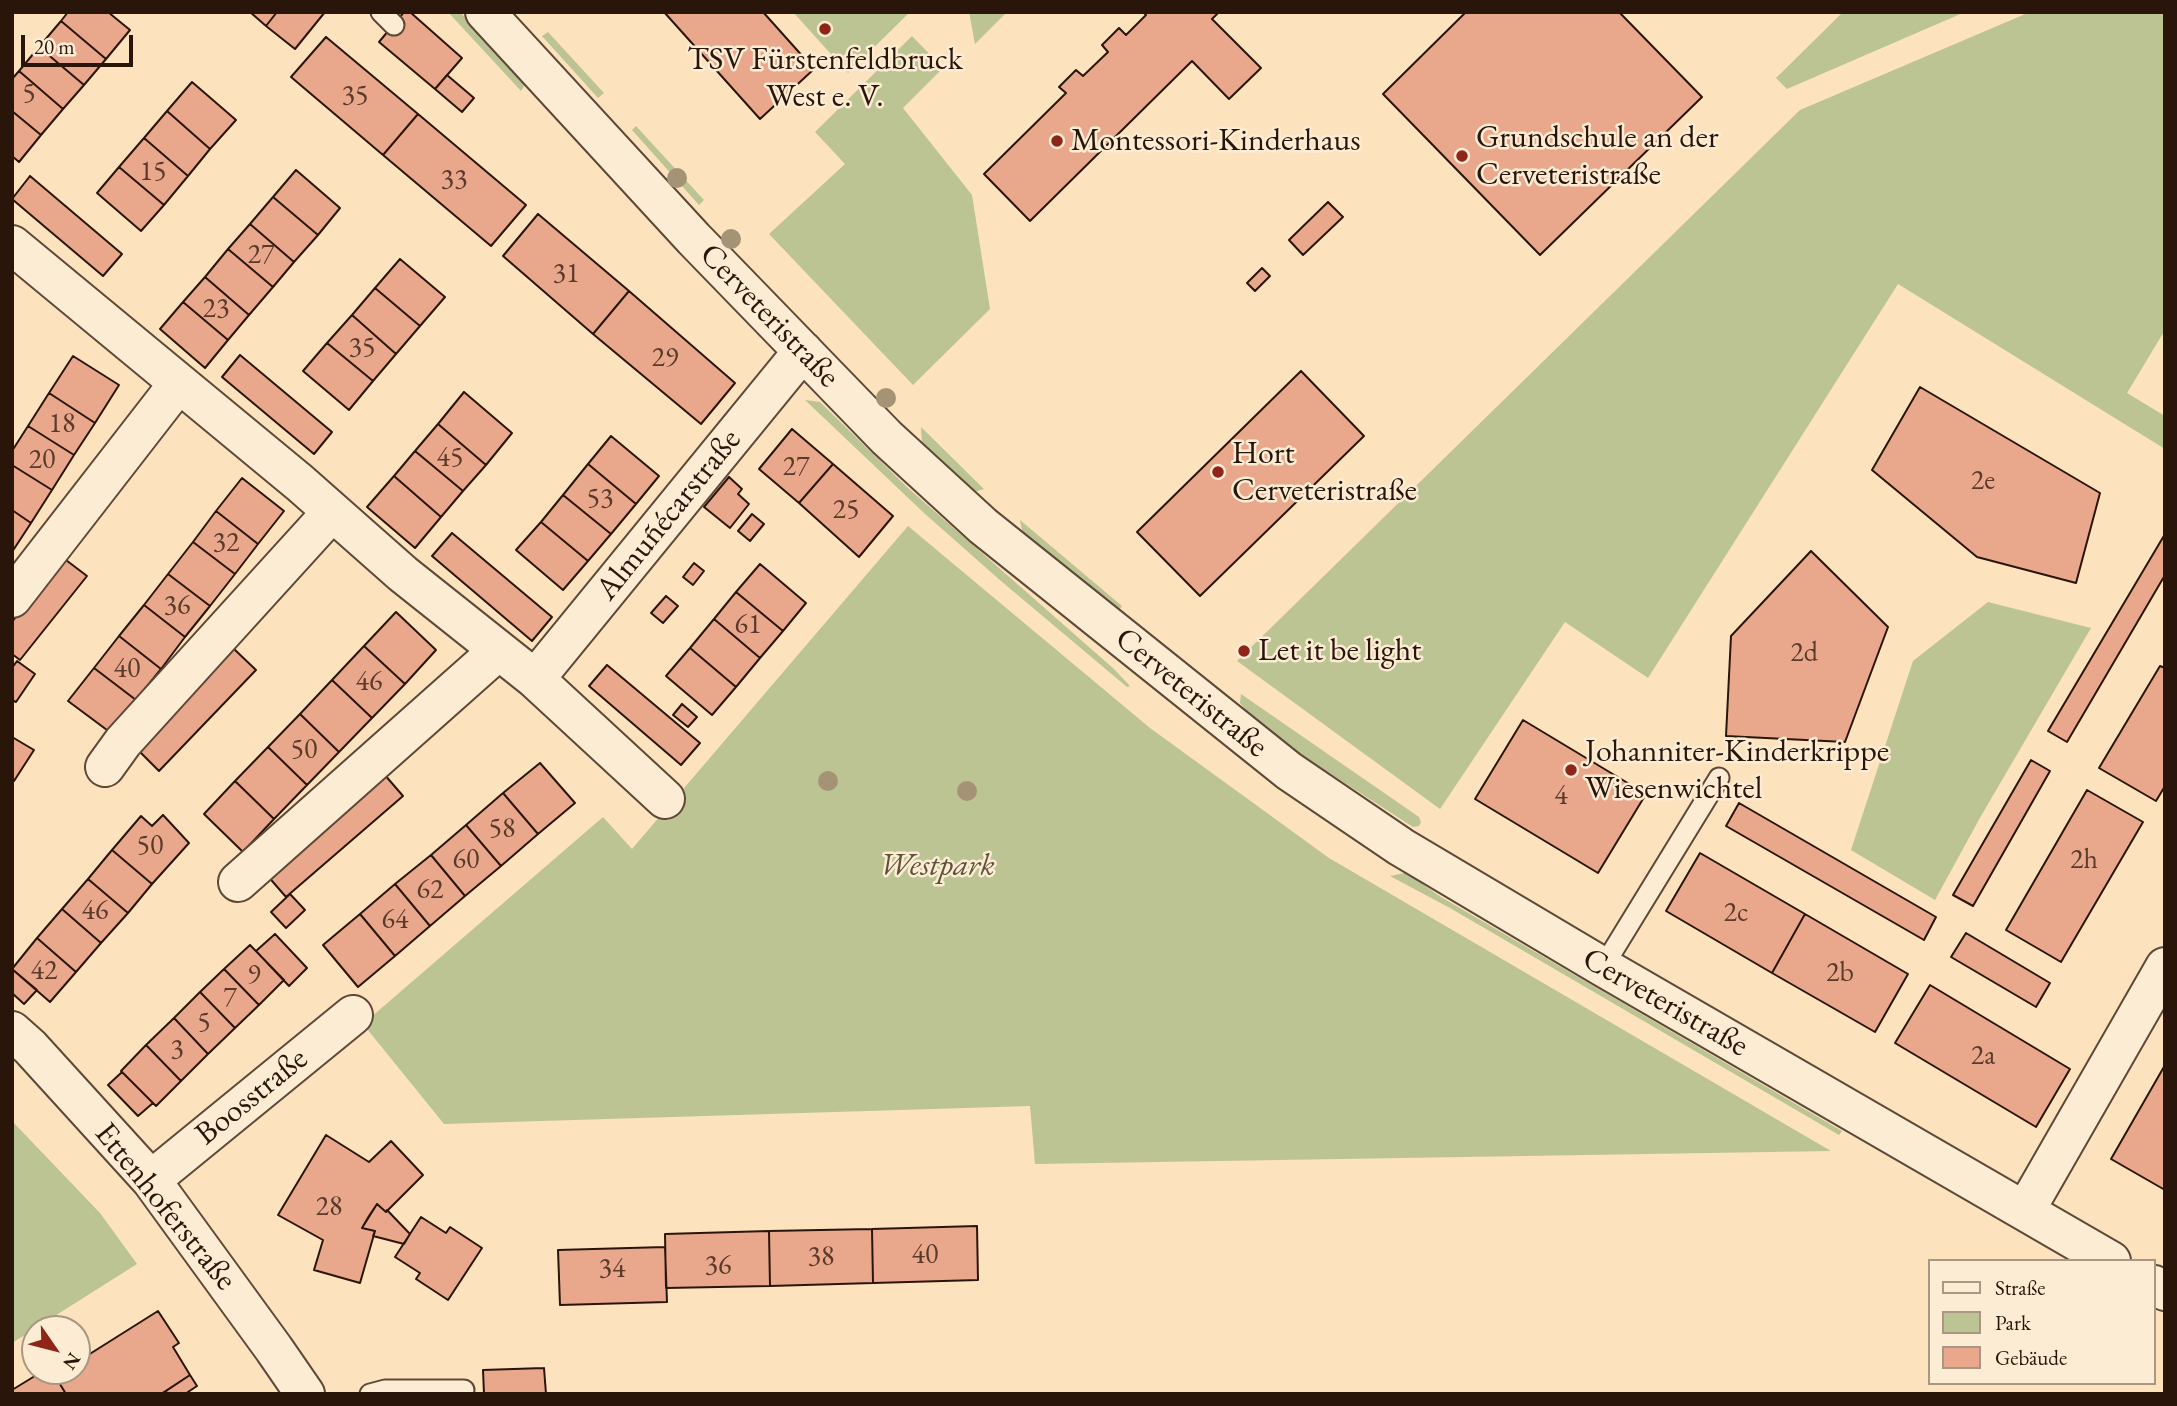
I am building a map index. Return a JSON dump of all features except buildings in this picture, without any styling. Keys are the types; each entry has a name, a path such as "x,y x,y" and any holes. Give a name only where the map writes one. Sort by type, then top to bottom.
{"street":[{"name":"Cerveteristraße","path":"485,12 610,150 887,438 982,526 1289,771 1401,847 1603,968 2109,1259"},
{"path":"12,245 535,679 665,799"},
{"name":"Almuñécarstraße","path":"535,679 803,351"},
{"path":"12,598 178,384"},
{"path":"105,767 123,742 332,512"},
{"path":"238,882 498,651"},
{"path":"2025,1211 2165,967"},
{"name":"Boosstraße","path":"151,1180 353,1015"},
{"name":"Ettenhoferstraße","path":"12,1031 30,1047 151,1180 305,1394"}],"lane":[{"path":"1603,968 1719,778"},
{"path":"370,1394 385,1390 464,1390"}],"green space":[{"path":"448,12 460,12 526,83 521,91"},
{"path":"793,12 910,12 848,73"},
{"path":"969,12 1007,12 975,44"},
{"path":"1843,12 1965,12 1787,89 1776,78"},
{"path":"2030,12 2165,12 2165,330 2127,393 2165,416 2165,449 1898,284 1648,678 1565,622 1440,809 1237,661 1800,110"},
{"path":"548,32 604,93 598,98 542,36"},
{"path":"912,36 943,68 903,108 972,195 990,309 913,385 769,234 845,164 815,132"},
{"path":"636,126 704,200 699,205 632,130"},
{"path":"805,400 820,402 908,488 1130,686 1127,687 1001,581 924,513"},
{"path":"921,427 984,489 974,492 922,445"},
{"path":"1020,520 1122,606 1115,616 1023,535"},
{"name":"Westpark","path":"908,526 1150,728 1329,858 1831,1151 1035,1164 1030,1106 444,1124 363,1024 603,817 632,849"},
{"path":"1988,602 2091,628 1935,900 1851,850 1913,661"},
{"path":"1241,694 1419,817 1419,826 1413,827 1283,743 1253,719 1240,703"},
{"path":"1409,872 1441,897 1842,1131 1839,1135 1450,908 1390,876"},
{"path":"12,1121 100,1213 137,1264 56,1315 21,1315 21,1337 12,1343"}],"place":[{"name":"TSV Fürstenfeldbruck West e. V.","path":"825,29"},
{"name":"Montessori-Kinderhaus","path":"1057,141"},
{"name":"Grundschule an der Cerveteristraße","path":"1462,156"},
{"name":"Hort Cerveteristraße","path":"1218,472"},
{"name":"Let it be light","path":"1244,651"},
{"name":"Johanniter-Kinderkrippe Wiesenwichtel","path":"1571,770"}]}
